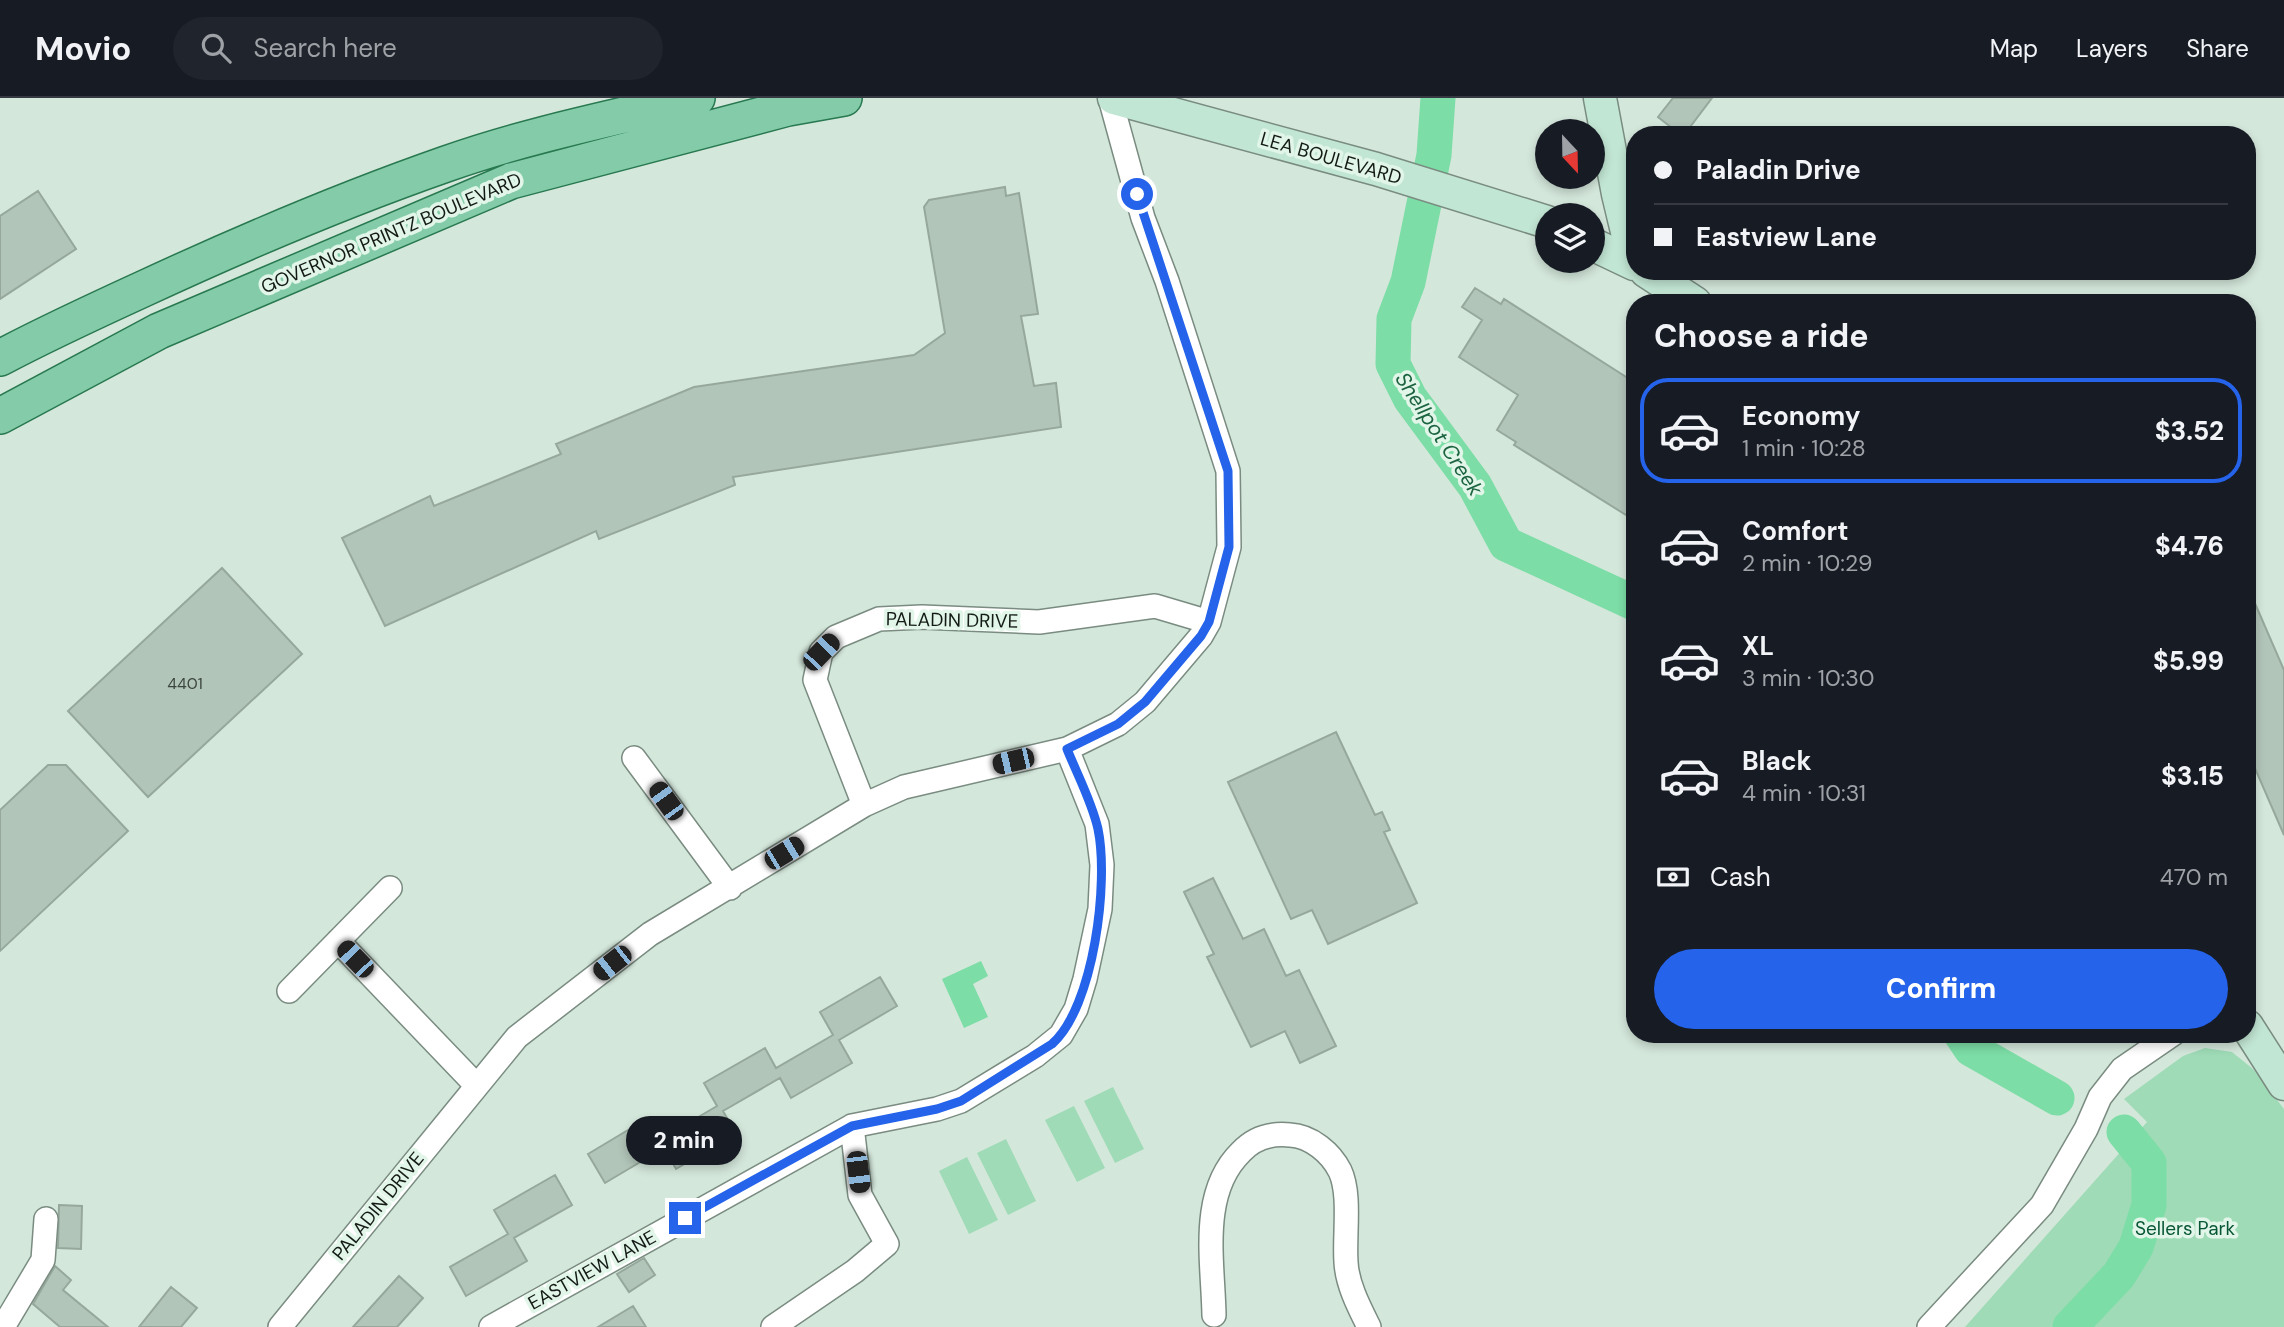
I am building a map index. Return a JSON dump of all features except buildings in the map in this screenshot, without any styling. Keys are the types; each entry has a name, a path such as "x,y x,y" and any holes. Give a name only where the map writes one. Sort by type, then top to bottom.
{"main road":[{"name":"GOVERNOR PRINTZ BOULEVARD","path":"0,358 204,260 448,163 573,127 697,98"},
{"path":"606,156 617,138 642,129 774,98"},
{"name":"GOVERNOR PRINTZ BOULEVARD","path":"0,416 159,331 511,181 788,108 844,98"}],"street":[{"name":"LEA BOULEVARD","path":"1112,98 1376,169 1535,218"},
{"name":"PALADIN DRIVE","path":"280,1327 475,1085 517,1037 650,934 864,805 904,786 1067,749 1118,724 1145,702 1201,636 1209,622 1229,547 1228,471 1167,281 1143,218 1112,98"},
{"path":"1600,98 1626,226"},
{"path":"1605,250 1626,259"},
{"path":"1660,280 1681,294"},
{"name":"PALADIN DRIVE","path":"864,805 815,680 821,652 836,637 878,619 922,617 1039,622 1155,606 1209,622"},
{"name":"EASTVIEW LANE","path":"491,1327 852,1126 937,1109 961,1101 1052,1044 1061,1035 1069,1023 1085,979 1100,909 1102,853 1097,824 1067,749"},
{"path":"634,758 730,888"},
{"path":"289,991 390,888"},
{"path":"338,941 475,1085"},
{"path":"2256,1040 2284,1084"},
{"path":"1928,1327 2042,1205 2086,1129 2100,1097 2122,1069 2161,1043"},
{"path":"773,1327 856,1271 887,1244 860,1195 852,1126"},
{"path":"1214,1315 1212,1229 1214,1200 1220,1181 1230,1162 1246,1147 1275,1134 1294,1135 1310,1140 1324,1150 1341,1173 1344,1187 1346,1266 1352,1290 1369,1327"},
{"path":"3,1327 43,1260 46,1219"}],"green space":[{"name":"Sellers Park","path":"2205,1048 2232,1052 2253,1069 2284,1109 2284,1327 1965,1327 2147,1122 2124,1099 2183,1056"},
{"path":"1113,1087 1144,1149 1115,1163 1084,1101"},
{"path":"1074,1106 1105,1168 1077,1182 1045,1120"},
{"path":"1006,1139 1036,1201 1008,1215 977,1153"},
{"path":"967,1157 998,1220 969,1234 939,1171"}],"shaded area":[{"path":"981,961 988,976 973,984 988,1017 964,1028 942,979"}],"waterway":[{"name":"Shellpot Creek","path":"1438,98 1434,155 1408,282 1394,319 1393,364 1410,398 1475,486 1506,544 1626,599"},
{"name":"Shellpot Creek","path":"1967,1043 1971,1049 2057,1098"},
{"name":"Shellpot Creek","path":"2070,1327 2119,1275 2136,1247 2149,1205 2149,1163 2124,1132"}],"route":[{"path":"685,1218 852,1126 937,1109 961,1101 1052,1044 1061,1035 1076,1009 1100,909 1102,853 1097,824 1067,749 1118,724 1145,702 1201,636 1209,622 1229,547 1228,471 1137,194"}]}
